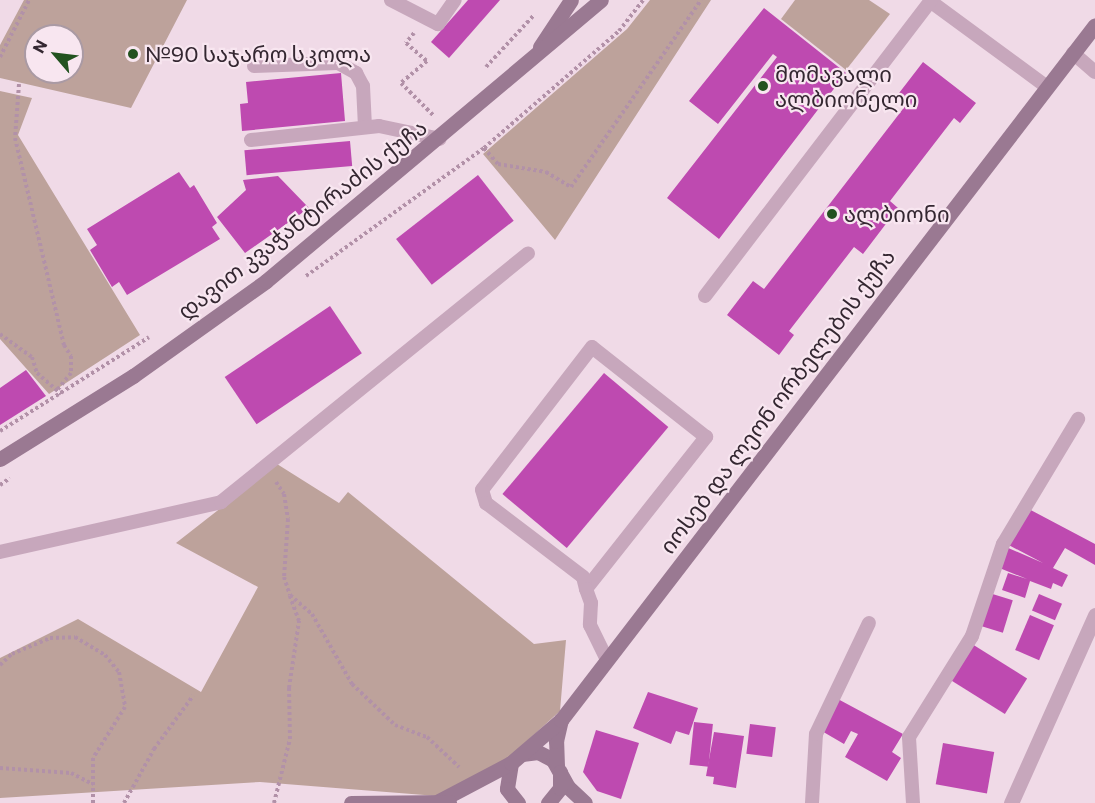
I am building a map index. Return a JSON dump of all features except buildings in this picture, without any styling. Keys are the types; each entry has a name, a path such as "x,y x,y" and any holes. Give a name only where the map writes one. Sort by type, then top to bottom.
{"street":[{"name":"დავით კვაჭანტირაძის ქუჩა","path":"531,60 572,0"},
{"name":"დავით კვაჭანტირაძის ქუჩა","path":"0,459 133,376 266,281 440,139 601,0"},
{"name":"იოსებ და ლეონ ორბელების ქუჩა","path":"439,801 516,759 561,720 1095,25"},
{"path":"1011,803 1095,615"},
{"path":"548,803 558,796 556,741 561,720"},
{"path":"518,803 507,789 516,759 546,755 584,803"},
{"path":"351,803 439,801 455,803"},
{"path":"574,803 584,803"}],"lane":[{"path":"392,0 438,24 455,0"},
{"path":"705,296 930,0 1047,87"},
{"path":"1073,53 1095,72"},
{"path":"254,66 338,63 356,73 363,86 365,127"},
{"path":"251,140 365,127 397,128 440,139"},
{"path":"0,552 220,502 266,469 528,253"},
{"path":"586,589 706,437 592,347 482,490 486,503 577,572 586,589 590,626 607,660"},
{"path":"913,803 909,737 972,636 1003,544 1078,419"},
{"path":"812,803 816,734 869,623"}],"path":[{"path":"0,57 29,0"},
{"path":"484,148 498,164 546,172 572,187 701,0"},
{"path":"406,43 427,61 401,83 438,120"},
{"path":"20,84 15,138 64,345 71,356 71,374 58,389"},
{"path":"0,334 32,357 37,373 58,389 60,394 0,431"},
{"path":"266,469 284,494 284,578 299,621 290,688 290,739 274,803"},
{"path":"290,595 312,614 352,684 394,725 427,737 452,758 471,785"},
{"path":"0,664 12,654 50,638 75,637 105,655 118,672 125,689 125,707 93,758 93,803"},
{"path":"124,803 154,748 193,696"},
{"path":"0,768 71,773 93,784"}],"shaded area":[{"path":"24,0 187,0 131,108 26,84 84,84 84,24 24,24 24,83 0,78 0,45"},
{"path":"650,0 711,0 555,240 483,154 627,29"},
{"path":"795,0 869,0 890,14 846,70 781,19"},
{"path":"0,91 32,98 18,135 140,335 49,394 0,339"},
{"path":"277,464 339,503 348,492 534,644 566,640 560,711 506,760 437,796 260,782 0,798 0,658 78,619 201,692 258,587 176,543"}],"place":[{"name":"№90 საჯარო სკოლა","path":"133,54"},
{"name":"მომავალი ალბიონელი","path":"763,86"},
{"name":"ალბიონი","path":"832,214"}]}
